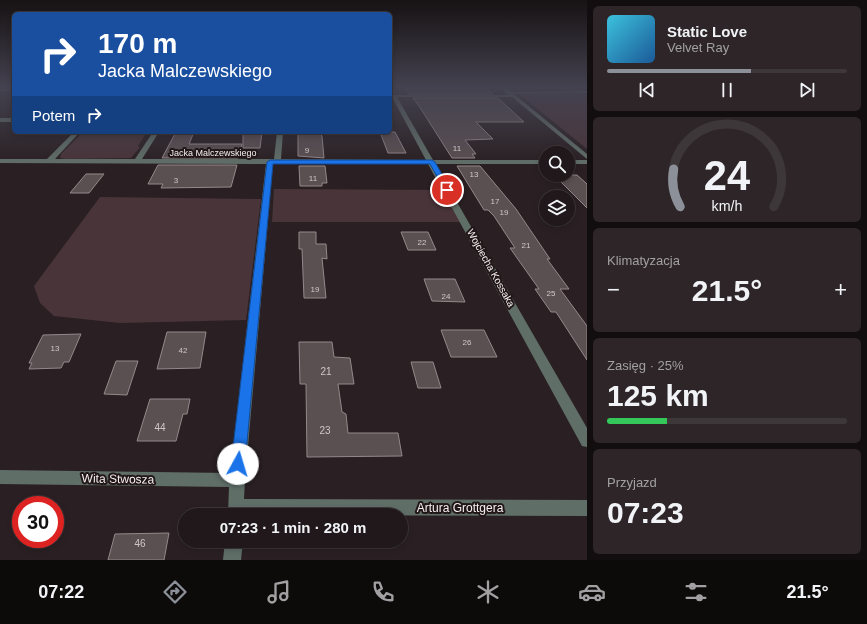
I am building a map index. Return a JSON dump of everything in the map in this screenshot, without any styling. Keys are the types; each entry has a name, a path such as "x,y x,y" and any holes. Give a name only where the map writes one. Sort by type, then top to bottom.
{"street":[{"name":"Wojciecha Kossaka","path":"402,113 432,162 587,441"},
{"path":"534,113 587,157"},
{"path":"0,120 12,120"},
{"path":"49,161 75,134"},
{"path":"137,162 155,134"},
{"path":"236,508 236,480 274,162 280,134"},
{"name":"Jacka Malczewskiego","path":"0,161 539,162"},
{"path":"575,162 587,162"},
{"name":"Wita Stwosza","path":"0,477 236,480"},
{"name":"Artura Grottgera","path":"408,510 587,508"},
{"path":"232,560 233,548"}],"shaded area":[{"path":"543,113 587,113 587,149"},
{"path":"81,134 146,134 138,146 140,147 131,158 66,159 60,158 61,154"},
{"path":"274,189 443,190 460,222 272,222"},
{"path":"100,197 261,199 246,320 120,323 54,316 40,303 34,286"}],"building":[{"path":"424,113 514,113 524,122 476,122 493,139 465,140 476,154 472,154 475,158 452,158"},
{"path":"392,132 395,132 406,153 388,153 381,134 392,134"},
{"path":"175,134 193,134 189,144 242,144 238,158 162,158"},
{"path":"243,134 262,134 260,148 243,148"},
{"path":"298,134 320,134 322,136 324,158 298,156"},
{"path":"158,165 237,165 231,187 161,188 163,184 148,184"},
{"path":"299,166 325,166 327,183 322,183 322,186 300,186"},
{"path":"457,166 480,166 516,209 550,259 547,259 569,289 560,289 587,326 587,360 556,312 551,312 535,289 539,289 510,248 515,248 494,216 488,210 484,210"},
{"path":"86,174 104,174 89,193 70,193"},
{"path":"575,175 577,175 587,184 587,208 575,196 575,190 569,190 561,182 575,182"},
{"path":"299,232 316,232 316,244 326,244 327,259 322,258 326,298 304,298 302,249 299,249"},
{"path":"401,232 428,232 436,250 408,250"},
{"path":"424,279 455,279 465,302 432,301"},
{"path":"441,330 484,330 497,357 451,357"},
{"path":"167,332 206,332 200,368 157,369"},
{"path":"81,334 69,362 64,362 61,368 29,369 32,363 29,363 43,335"},
{"path":"299,342 332,342 334,357 350,358 354,384 338,384 342,412 346,414 348,433 398,433 402,456 307,457 306,384 300,384"},
{"path":"116,361 138,361 127,395 104,394"},
{"path":"411,362 433,362 441,388 418,388"},
{"path":"150,399 190,399 187,414 183,414 176,441 137,441"},
{"path":"169,533 164,560 108,560 115,534"}],"route":[{"path":"238,464 270,162 432,162 447,190"}]}
